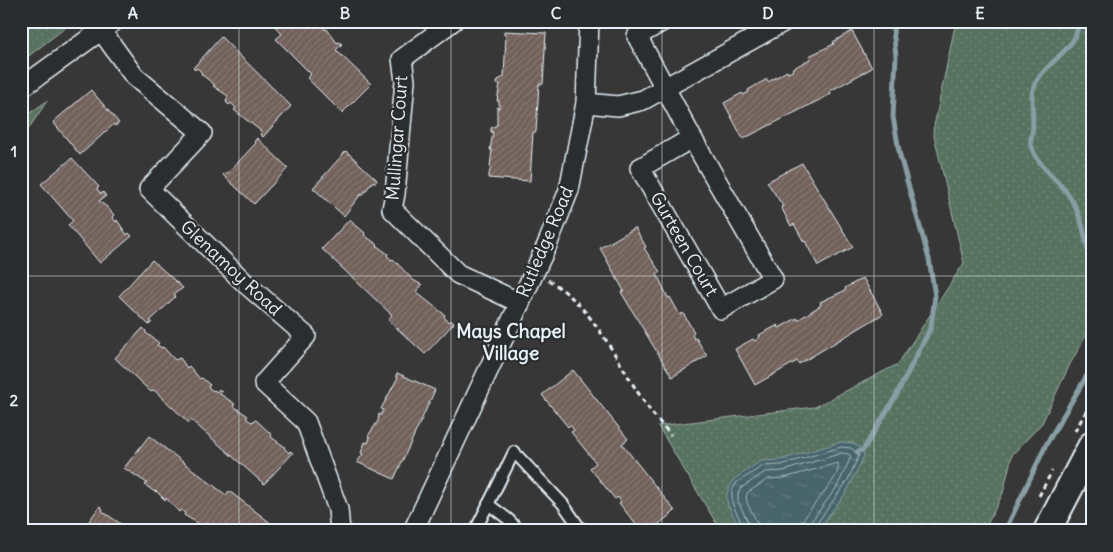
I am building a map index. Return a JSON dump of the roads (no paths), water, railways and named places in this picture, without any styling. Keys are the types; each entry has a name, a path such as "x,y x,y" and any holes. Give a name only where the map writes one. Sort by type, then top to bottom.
{"main road":[{"path":"1047,531 1092,444"}],"street":[{"name":"Mullingar Court","path":"453,21 402,59 405,81 392,209 458,274 520,303"},
{"name":"Rutledge Road","path":"413,531 558,220 569,190 586,103 589,21"},
{"name":"Gurteen Court","path":"663,21 637,36 664,89 773,279 721,309 640,168 692,138"},
{"path":"586,103 618,106 631,104 664,89 785,21"},
{"path":"21,88 108,26"},
{"name":"Glenamoy Road","path":"108,26 134,76 202,133 148,189 246,284 306,336 264,383 306,422 338,509 340,531"}],"lane":[{"path":"475,531 514,452 563,504 582,531"},
{"path":"488,504 508,519 519,531"}],"water":[{"path":"841,442 853,443 863,450 864,456 846,493 817,531 741,531 728,505 726,496 733,480 761,461 780,460"}],"waterway":[{"path":"857,452 863,450 896,396 931,327 935,296 929,259 900,156 893,117 896,56 892,21"},
{"path":"1077,21 1077,31 1073,40 1040,76 1035,85 1032,96 1033,125 1031,143 1037,158 1070,197 1081,220 1089,254 1092,257"},
{"path":"1005,531 1047,443 1092,367"}],"district":[{"name":"Mays Chapel Village","path":"511,342"}]}
